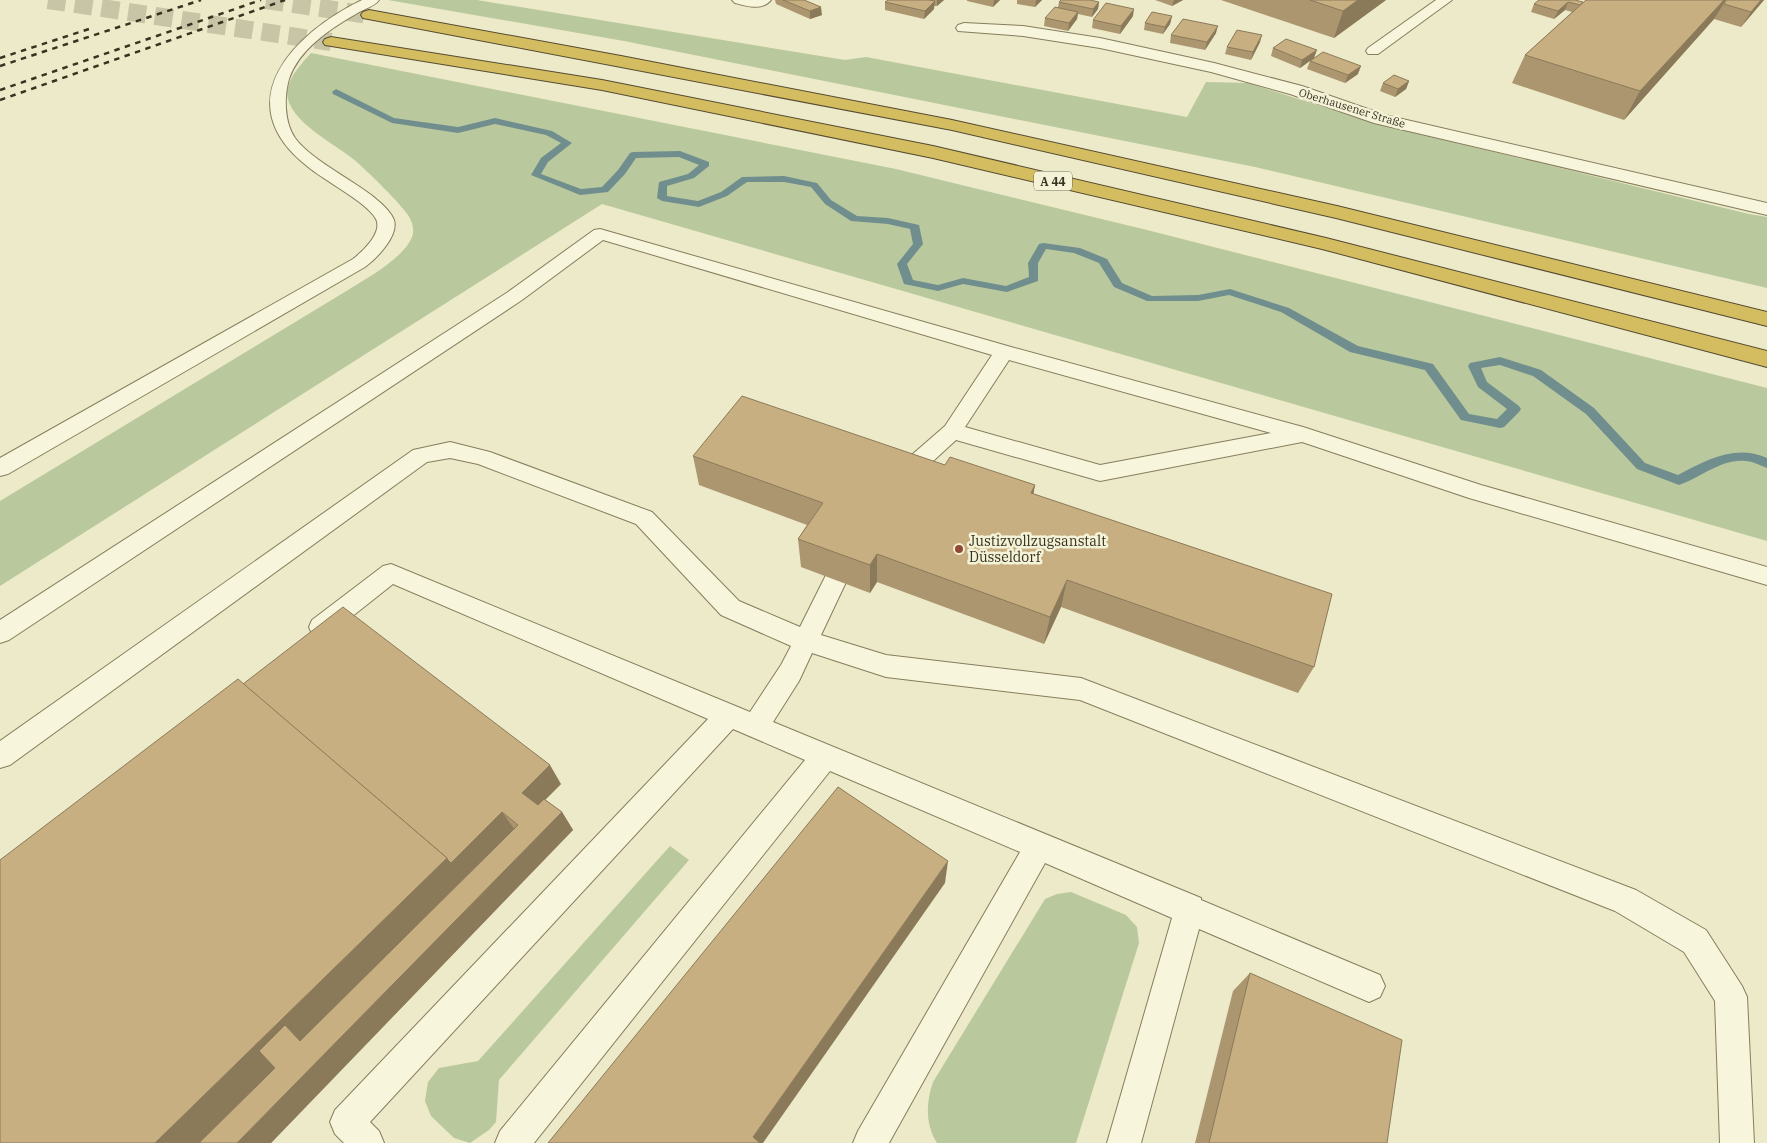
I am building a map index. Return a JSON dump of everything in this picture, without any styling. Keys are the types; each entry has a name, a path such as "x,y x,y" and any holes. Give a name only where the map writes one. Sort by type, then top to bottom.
{"highway":[{"name":"A 44","path":"370,8 620,61 952,125 1337,212 1767,319"},
{"name":"A 44","path":"331,42 602,85 933,152 1326,244 1767,358"}],"street":[{"path":"740,0 755,3 763,0"},
{"name":"Oberhausener Straße","path":"964,28 1023,31 1100,43 1214,68 1296,90 1380,119 1767,209"}],"lane":[{"path":"1374,51 1445,0"},
{"path":"0,468 359,263 371,255 381,243 386,227 385,220 380,212 372,204 312,162 291,143 284,132 277,101 281,80 295,56 304,46 336,21 370,8"},
{"path":"0,633 515,296 600,234 1004,352 1303,434 1478,492 1767,576"},
{"path":"899,479 952,431 1004,352"},
{"path":"952,431 1100,474 1303,434"},
{"path":"0,756 421,456 450,450 482,457 644,518 730,608 806,641 886,666 1081,689 1625,900 1695,942 1731,997 1738,1143"},
{"path":"305,640 391,573 1370,986"},
{"path":"367,1143 347,1122 790,673 835,580"},
{"path":"512,1143 825,756"},
{"path":"870,1143 1039,846"},
{"path":"1124,1143 1190,909"}],"green space":[{"path":"388,0 477,0 845,60 866,57 1187,117 1206,82 1248,83 1379,124 1767,217 1767,288 1255,167 624,41"},
{"path":"311,53 896,169 1147,230 1767,388 1767,541 602,204 0,586 0,501 365,280 393,260 408,245 413,229 411,220 404,210 358,163 304,123 289,103 287,92 290,81"},
{"path":"670,846 689,860 499,1080 496,1122 489,1130 470,1143 454,1138 431,1116 425,1101 428,1082 439,1068 478,1061"},
{"path":"1071,892 1126,915 1137,927 1139,943 1076,1143 937,1143 930,1128 928,1113 929,1097 933,1082 1045,899 1057,894"}],"building":[{"path":"783,0 804,0 821,7 810,11"},
{"path":"888,0 935,1 925,11 885,2"},
{"path":"1061,0 1090,0 1099,2 1093,9 1059,2"},
{"path":"1310,0 1358,0 1343,11"},
{"path":"1539,0 1575,0 1583,2 1580,5 1568,2 1558,11 1534,4"},
{"path":"1586,0 1724,0 1640,91 1525,55"},
{"path":"1726,0 1761,0 1751,12 1724,4"},
{"path":"1106,3 1134,9 1121,26 1093,20"},
{"path":"1055,7 1078,12 1069,23 1045,18"},
{"path":"1152,12 1172,16 1165,27 1145,23"},
{"path":"1183,19 1218,26 1207,42 1171,35"},
{"path":"1237,30 1262,35 1253,52 1227,47"},
{"path":"1286,39 1317,50 1302,60 1273,48"},
{"path":"1323,52 1361,66 1348,75 1310,61"},
{"path":"1394,75 1409,81 1398,89 1383,83"},
{"name":"Justizvollzugsanstalt Düsseldorf","path":"742,396 945,465 950,457 1035,485 1031,493 1332,594 1314,667 1067,580 1050,617 877,554 870,565 798,539 823,503 693,456"},
{"path":"343,607 550,765 522,793 538,805 544,799 562,812 237,1143 199,1143 275,1068 259,1051 285,1025 300,1041 518,825 502,812 451,863 243,684"},
{"path":"238,679 447,858 155,1143 0,1143 0,860"},
{"path":"838,787 948,861 753,1137 760,1143 548,1143"},
{"path":"1250,973 1402,1040 1387,1143 1209,1143"}],"waterway":[{"path":"336,92 392,120 458,130 495,121 549,133 567,143 544,160 536,175 580,192 605,190 622,172 633,155 680,154 706,164 691,176 662,184 662,198 699,204 724,194 745,179 784,179 814,185 828,202 855,219 888,221 915,227 918,244 902,264 908,282 938,288 963,281 1007,289 1034,279 1033,263 1043,246 1076,250 1103,261 1118,285 1151,299 1198,298 1230,292 1285,310 1354,349 1429,367 1465,417 1500,424 1515,409 1482,384 1474,366 1500,361 1537,373 1590,411 1641,466 1679,480 1711,464 1733,457 1744,456 1767,463"}],"tunnel":[{"path":"48,0 331,42"},
{"path":"266,0 369,15"}],"railway":[{"path":"0,66 201,0"},
{"path":"0,90 261,0"},
{"path":"0,100 285,0"},
{"path":"0,58 92,28"}],"place":[{"name":"Justizvollzugsanstalt Düsseldorf","path":"959,549"}]}
